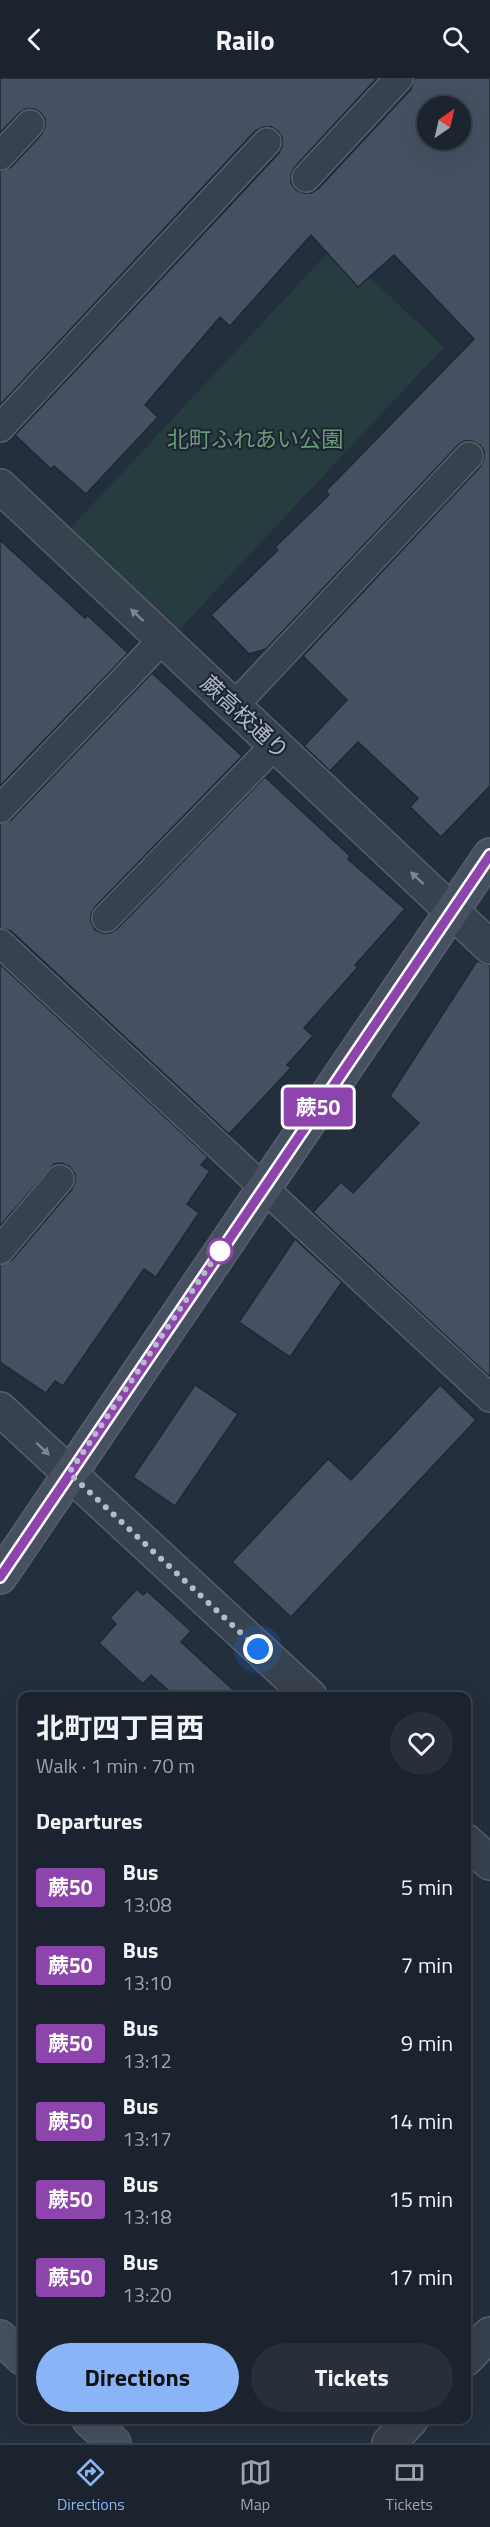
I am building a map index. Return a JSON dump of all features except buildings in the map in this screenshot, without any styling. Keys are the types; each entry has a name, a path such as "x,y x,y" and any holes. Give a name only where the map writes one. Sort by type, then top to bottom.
{"street":[{"name":"蕨高校通り","path":"0,486 490,947"},
{"path":"0,1577 490,855"},
{"path":"0,1409 306,1692"},
{"path":"471,1846 490,1863"},
{"path":"471,2354 490,2334"},
{"path":"0,2337 18,2354"},
{"path":"93,2424 114,2443"},
{"path":"389,2443 407,2424"}],"lane":[{"path":"306,178 399,78"},
{"path":"0,156 30,124"},
{"path":"0,428 267,142"},
{"path":"234,706 469,456"},
{"path":"0,809 163,639"},
{"path":"106,918 275,745"},
{"path":"0,943 490,1398"},
{"path":"0,1250 60,1179"}],"green space":[{"name":"北町ふれあい公園","path":"335,245 444,347 176,633 67,532"}],"bus line":[{"name":"蕨50","path":"0,1577 490,855"}],"route":[{"path":"220,1251 224,1244 69,1473 258,1649"}]}
